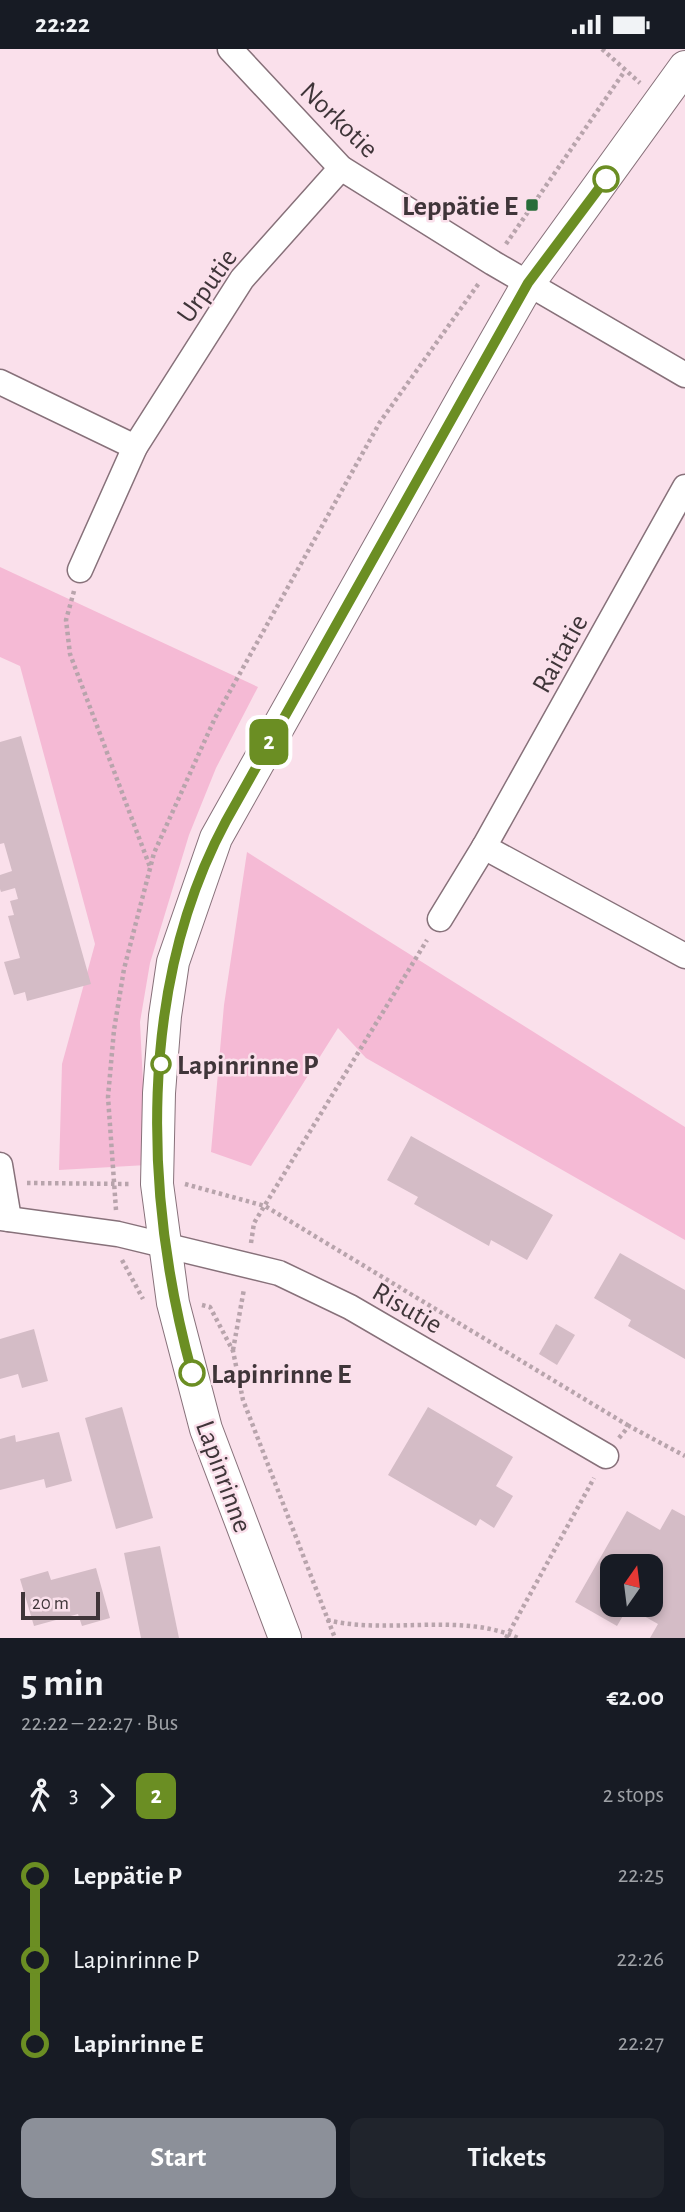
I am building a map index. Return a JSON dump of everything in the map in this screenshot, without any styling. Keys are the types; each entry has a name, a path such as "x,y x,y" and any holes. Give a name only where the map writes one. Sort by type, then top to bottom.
{"street":[{"name":"Norkotie","path":"230,49 341,168 493,263 685,375"},
{"path":"663,49 685,66"},
{"name":"Lapinrinne","path":"285,1638 206,1429 173,1303 157,1184 165,1016 173,962 216,838 528,283 685,66"},
{"name":"Urputie","path":"80,570 135,447 242,279 341,168"},
{"path":"0,382 135,447"},
{"name":"Raitatie","path":"439,919 484,847 685,488"},
{"path":"484,847 685,956"},
{"path":"0,1165 4,1219"},
{"name":"Risutie","path":"4,1219 118,1234 249,1263 279,1273 350,1307 606,1456"}],"path":[{"path":"610,56 615,49"},
{"path":"335,1638 243,1400 233,1351 209,1307 145,1302 125,1270 119,1253 108,1097 114,1030 124,969 150,868 215,718 380,422 624,72"},
{"path":"80,570 66,620 70,654 150,868"},
{"path":"233,1351 254,1223 439,919"},
{"path":"265,1206 629,1426 685,1457"},
{"path":"507,1636 606,1456 629,1426"},
{"path":"327,1620 353,1626 471,1627 518,1638"}],"shaded area":[{"path":"0,567 258,687 216,768 189,835 150,963 140,1022 147,1165 59,1170 62,1064 95,944 20,666 0,657"},
{"path":"247,852 685,1127 685,1240 366,1058 338,1028 251,1166 211,1152 224,1005"}],"building":[{"path":"21,736 91,984 27,1001 25,992 14,995 4,962 20,958 8,916 14,915 10,901 18,899 15,888 1,892 0,889 0,875 12,871 4,843 0,844 0,742"},
{"path":"411,1136 553,1215 527,1260 491,1240 489,1246 414,1204 418,1197 387,1180"},
{"path":"620,1253 685,1290 685,1359 628,1326 631,1320 594,1298"},
{"path":"556,1324 575,1335 557,1365 539,1354"},
{"path":"34,1329 48,1381 22,1388 18,1374 0,1379 0,1339"},
{"path":"122,1407 153,1518 116,1529 85,1418"},
{"path":"428,1407 513,1457 496,1486 513,1496 494,1528 480,1519 476,1526 388,1475"},
{"path":"59,1432 72,1481 46,1488 44,1479 0,1490 0,1439 15,1435 16,1442"},
{"path":"672,1509 685,1516 685,1638 650,1638 658,1624 646,1617 663,1617 663,1554 602,1554 627,1511 660,1530"},
{"path":"160,1546 179,1638 141,1638 124,1553"},
{"path":"600,1558 600,1616 575,1602"},
{"path":"96,1568 110,1618 82,1626 78,1614 34,1626 20,1579 48,1571 51,1580"},
{"path":"601,1617 622,1617 617,1626"}],"bus line":[{"name":"2","path":"192,1373 173,1303 157,1184 159,1093 165,1016 173,962 194,898 216,838 528,283 606,179"}],"place":[{"name":"Leppätie E","path":"532,205"},
{"name":"Lapinrinne P","path":"161,1064"},
{"name":"Lapinrinne E","path":"192,1373"}]}
